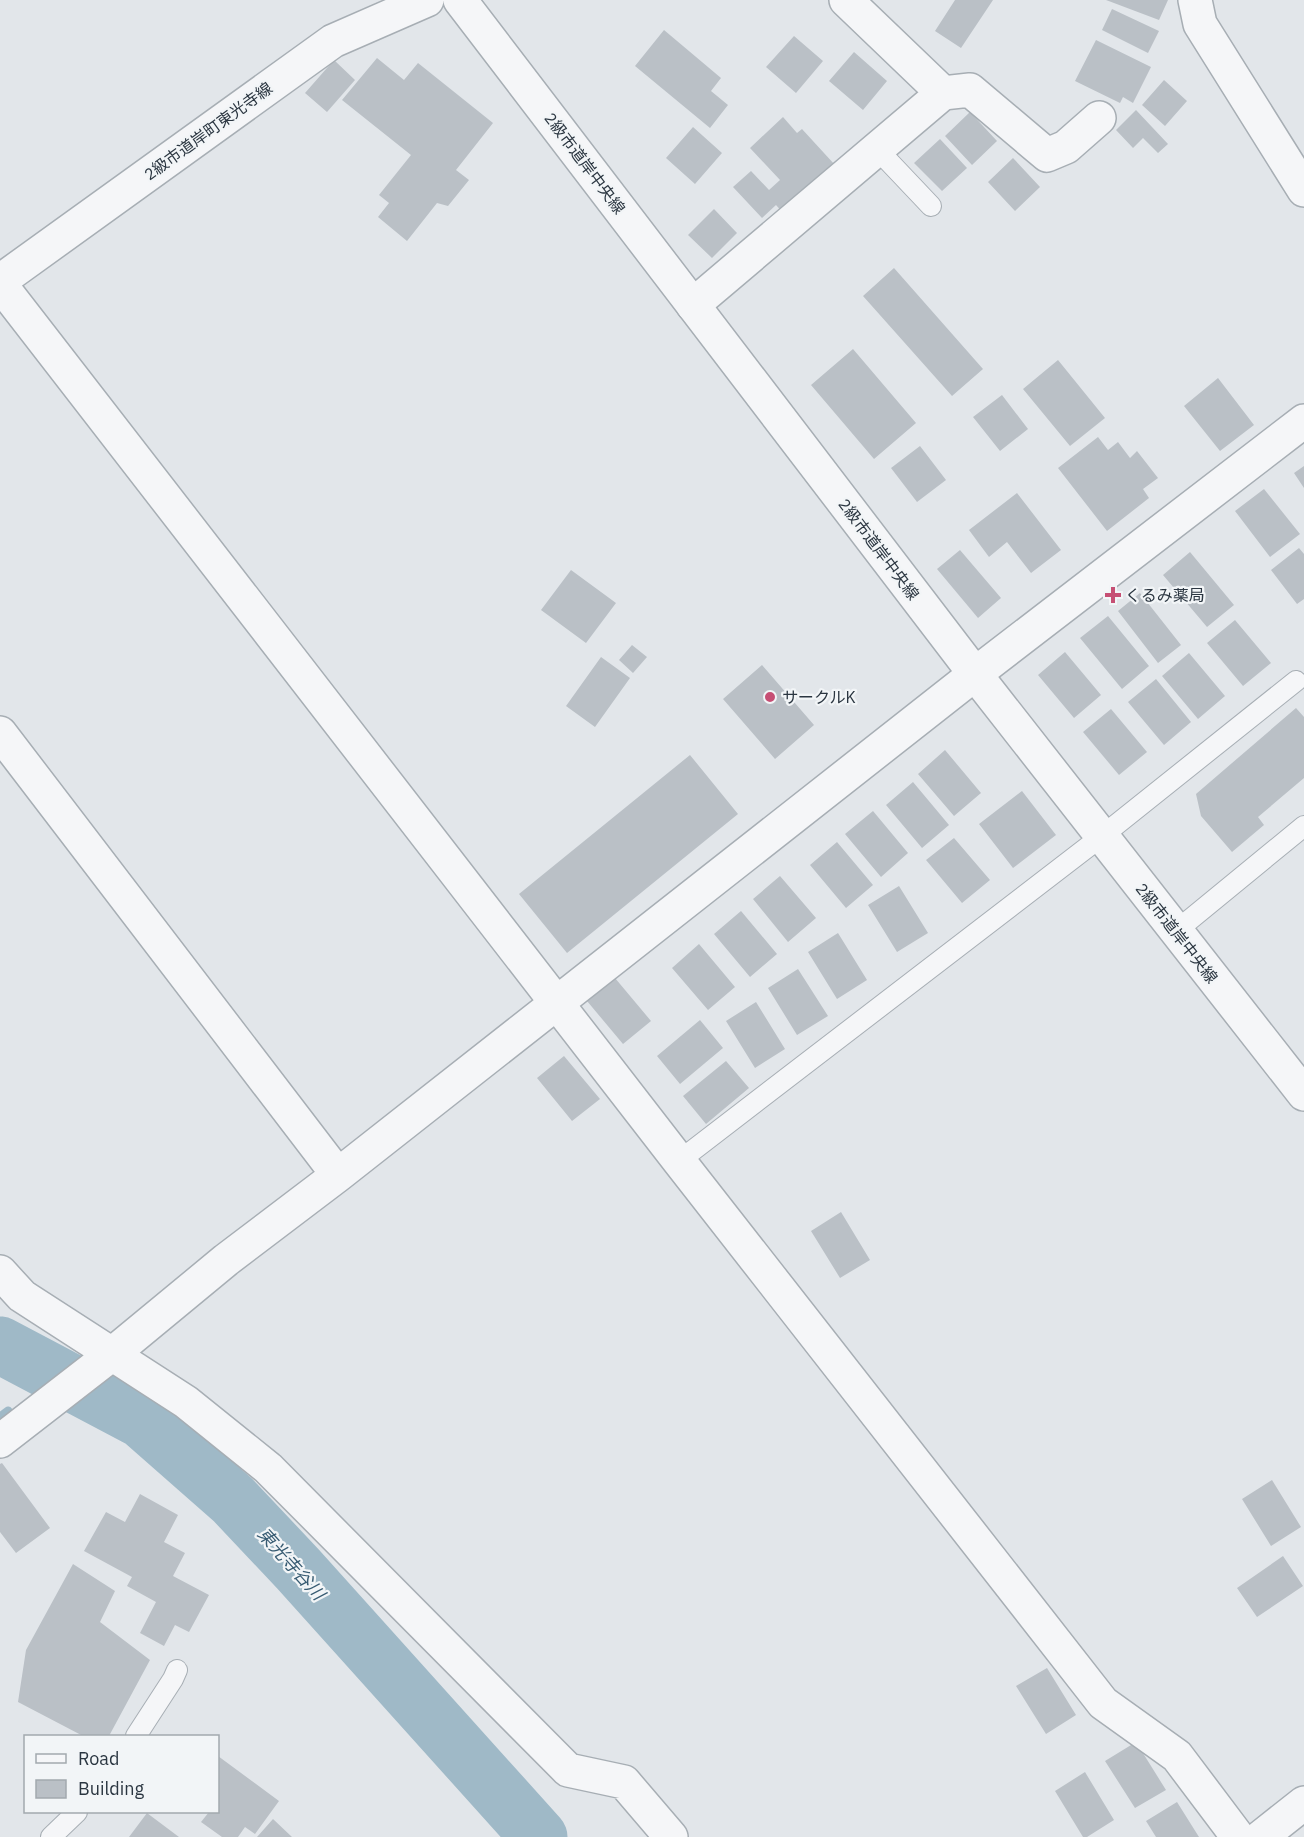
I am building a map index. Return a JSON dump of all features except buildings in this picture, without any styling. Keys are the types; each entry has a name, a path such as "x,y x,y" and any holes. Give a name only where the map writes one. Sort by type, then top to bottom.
{"street":[{"name":"2級市道岸町東光寺線","path":"0,283 333,41 427,0"},
{"path":"846,0 943,93"},
{"path":"1195,0 1200,24 1304,190"},
{"name":"2級市道岸中央線","path":"473,3 693,305 975,674 1304,1094"},
{"path":"693,305 943,93 970,90 1047,155 1066,147 1099,118"},
{"path":"0,283 679,1161 1103,1703 1177,1756 1238,1837"},
{"path":"0,1441 226,1260 338,1175 975,674 1304,421"},
{"path":"0,733 338,1175"},
{"path":"0,1272 21,1296 106,1358 186,1402 268,1467 568,1770 624,1782 671,1837"},
{"path":"1261,1837 1304,1803"}],"lane":[{"path":"877,149 931,206"},
{"path":"679,1161 1102,836 1296,681"},
{"path":"1176,931 1304,826"},
{"path":"137,1735 177,1670"},
{"path":"51,1837 76,1813"}],"waterway":[{"name":"東光寺谷川","path":"0,1345 142,1420 233,1500 539,1837"},
{"path":"0,1417 8,1411"}],"place":[{"name":"くるみ薬局","path":"1113,595"},
{"name":"サークルK","path":"770,697"}]}
